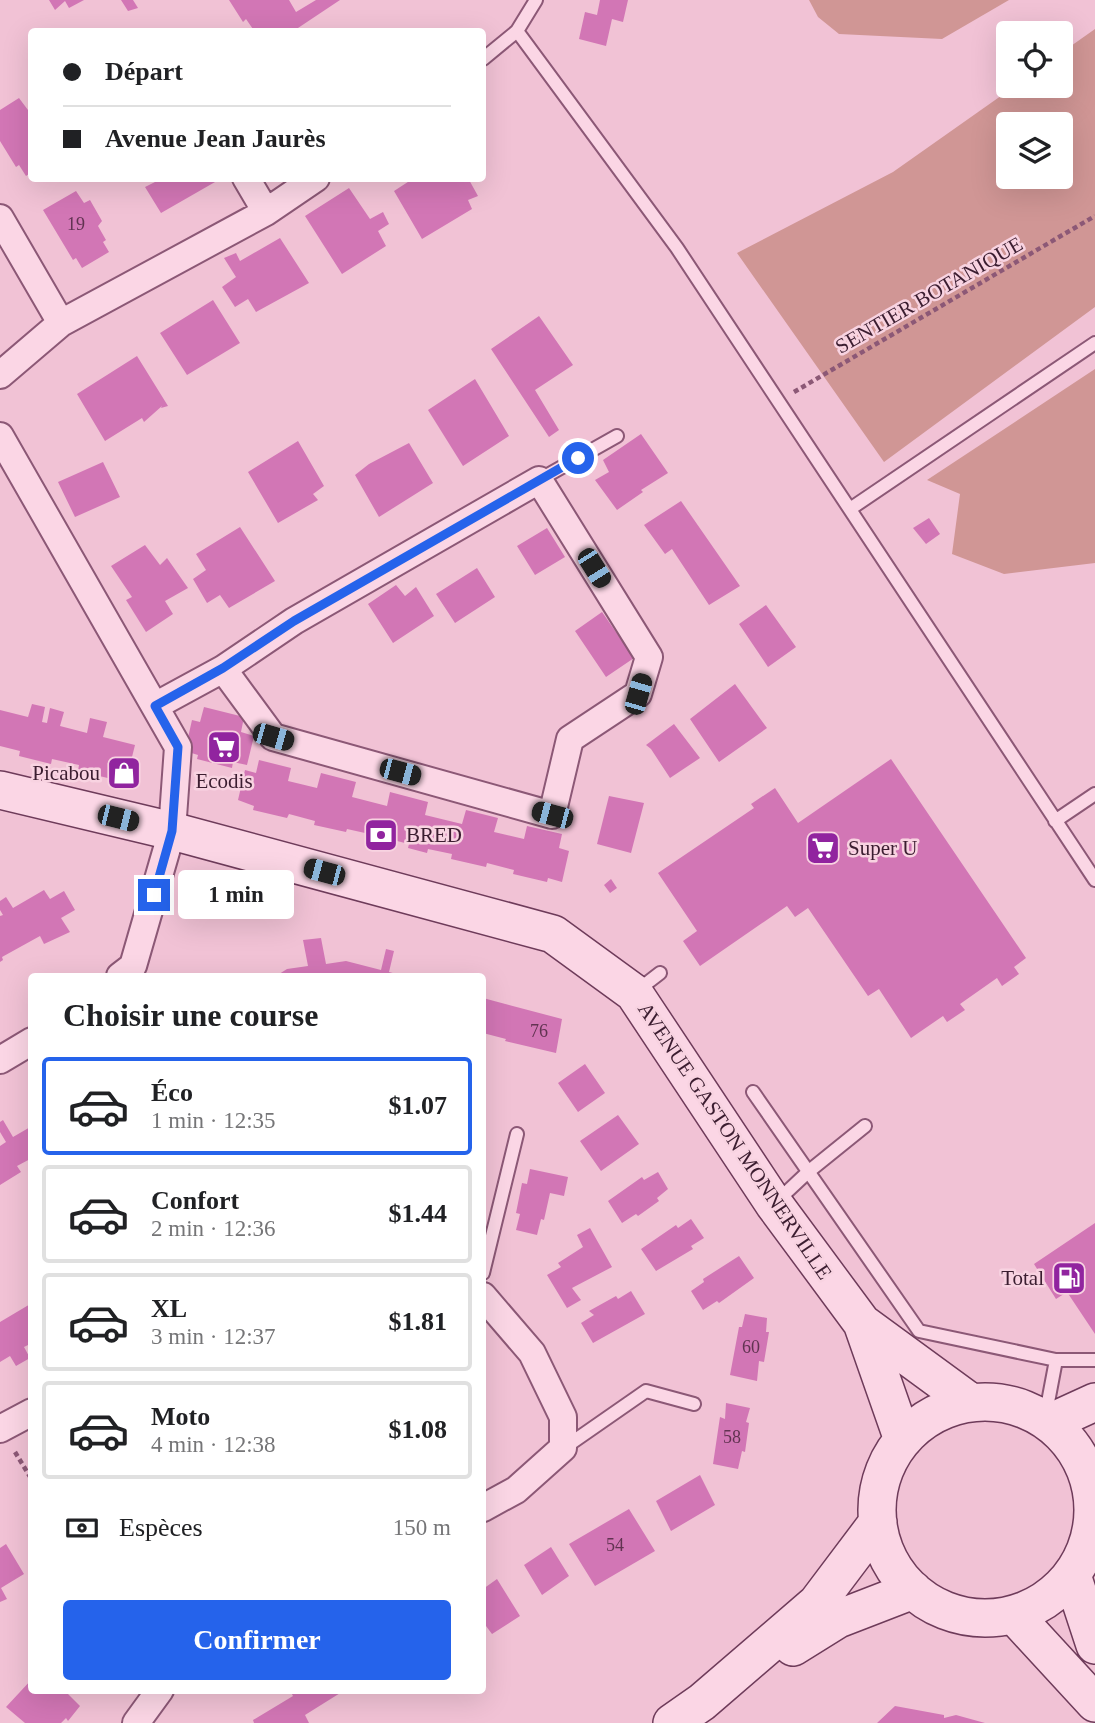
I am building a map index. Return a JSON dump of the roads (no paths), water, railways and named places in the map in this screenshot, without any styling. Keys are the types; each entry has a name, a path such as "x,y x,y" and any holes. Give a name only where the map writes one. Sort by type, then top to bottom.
{"street":[{"path":"248,182 266,212"},
{"path":"0,375 61,323 266,212 310,182"},
{"path":"0,218 61,323"},
{"path":"0,436 178,747 172,831 131,973"},
{"path":"155,706 223,668 294,621 539,480 649,657 638,694 570,739 552,815 273,737 223,668"},
{"name":"AVENUE GASTON MONNERVILLE","path":"0,790 172,831 553,934 648,983 774,1204 862,1323 903,1440"},
{"path":"0,1060 28,1043"},
{"path":"486,1300 532,1353 563,1417 563,1448 516,1490 486,1506"},
{"name":"AVENUE GASTON MONNERVILLE","path":"862,1323 970,1402"},
{"path":"970,1402 996,1402 1021,1408 1046,1421 1069,1442 1087,1471 1094,1503 1089,1541 1072,1575 1046,1600 1014,1615 987,1619 960,1616 935,1606 913,1590 896,1571 884,1548 878,1522 879,1493 887,1465 903,1440 922,1422 945,1410 970,1402"},
{"path":"1046,1421 1095,1402"},
{"path":"0,1429 28,1414"},
{"path":"702,1702 817,1603 878,1522"},
{"path":"1072,1575 1095,1645"},
{"path":"672,1723 838,1619 913,1590"},
{"path":"1014,1615 1095,1703"},
{"path":"136,1723 157,1694"}],"lane":[{"path":"486,56 517,30 536,0"},
{"path":"517,30 677,248 1095,880"},
{"path":"850,509 1095,342"},
{"path":"539,480 617,436"},
{"path":"1055,821 1095,794"},
{"path":"753,1091 919,1331 1056,1360 1095,1360"},
{"path":"774,1204 808,1172 865,1126"},
{"path":"486,1261 517,1135"},
{"path":"1046,1421 1056,1360"},
{"path":"563,1448 646,1391 694,1404"}],"place":[{"name":"Ecodis","path":"224,747"},
{"name":"Picabou","path":"124,773"},
{"name":"BRED","path":"381,835"},
{"name":"Super U","path":"823,848"},
{"name":"Total","path":"1069,1278"}]}
